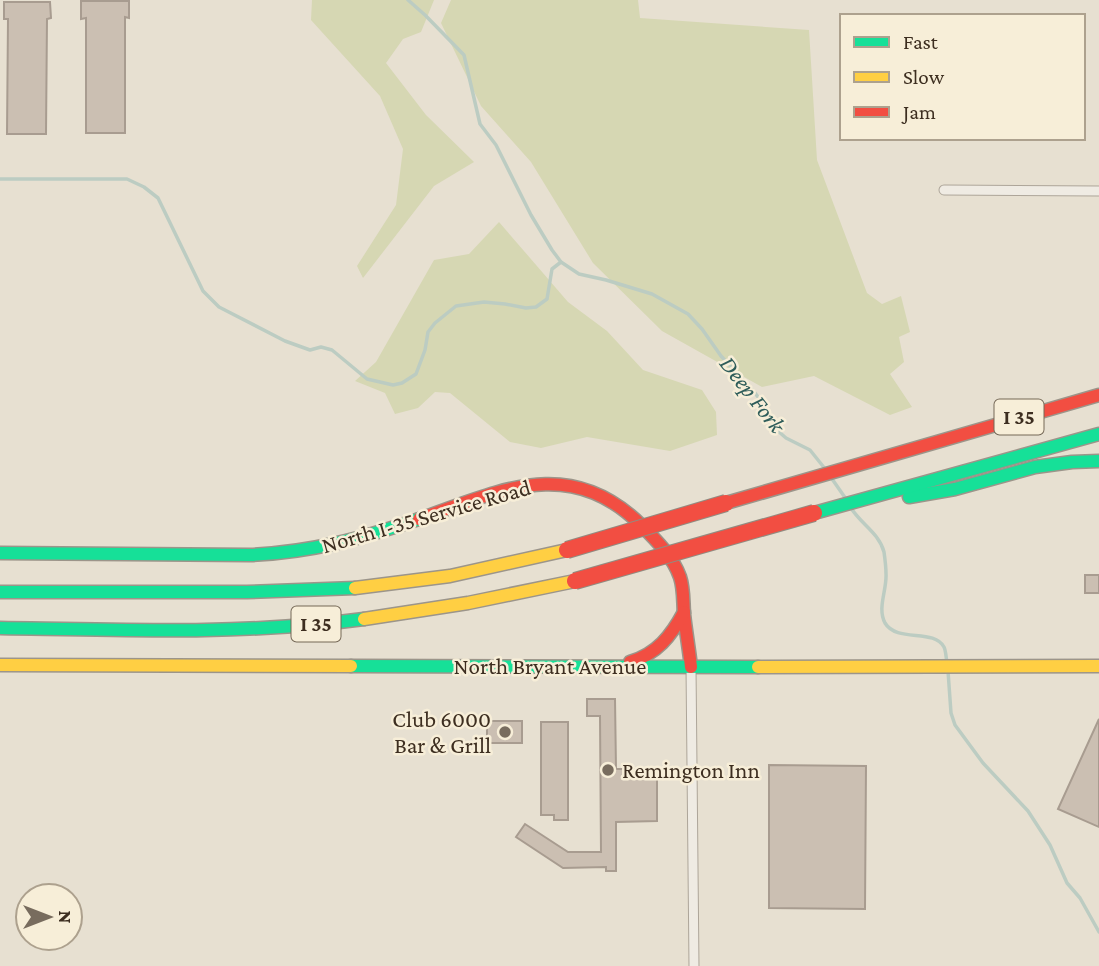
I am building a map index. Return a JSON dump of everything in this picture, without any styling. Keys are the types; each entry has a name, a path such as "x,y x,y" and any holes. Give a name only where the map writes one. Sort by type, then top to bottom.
{"main road":[{"name":"I 35","path":"0,592 305,592 409,583 454,576 567,550 1099,394"},
{"name":"I 35","path":"0,628 225,629 321,624 464,605 575,581 814,513 953,482 1099,433"},
{"path":"953,482 1072,461 1099,461"},
{"name":"North I-35 Service Road","path":"0,552 250,555 285,553 324,547 361,537 505,489 527,484 566,483 602,495 619,505 635,518 674,563 684,590 691,667"},
{"path":"605,666 635,661 652,653 669,638 684,612"},
{"name":"North Bryant Avenue","path":"0,665 1099,666"}],"street":[{"path":"944,190 1099,191"},
{"path":"691,667 694,966"}],"green space":[{"path":"312,0 434,0 421,32 403,39 386,63 426,115 474,162 434,186 363,278 357,266 396,205 403,149 380,96 311,20"},
{"path":"451,0 638,0 640,18 809,30 817,160 867,293 882,304 901,296 910,332 899,337 904,362 890,374 912,407 890,415 814,376 762,387 662,331 593,263 531,162 481,106 441,23"},
{"path":"499,222 568,302 607,331 643,370 702,390 716,412 717,435 670,451 587,437 541,448 510,442 450,393 435,392 418,408 395,414 385,393 355,381 376,362 434,260 469,254"}],"building":[{"path":"81,1 129,1 129,18 125,17 125,133 86,133 86,18 81,19"},
{"path":"4,2 50,2 51,18 47,19 46,134 7,134 8,19 4,19"},
{"path":"1085,575 1099,575 1099,593 1085,593"},
{"name":"Remington Inn","path":"587,699 615,699 616,769 657,769 657,821 616,822 616,871 606,871 606,867 563,868 516,837 525,824 568,852 601,852 600,716 587,716"},
{"path":"1099,719 1099,827 1058,809"},
{"name":"Club 6000 Bar & Grill","path":"487,721 522,721 522,743 487,743"},
{"name":"Remington Inn","path":"541,722 568,722 568,820 554,820 554,815 541,815"},
{"path":"769,765 866,766 865,909 769,908"}],"waterway":[{"name":"Deep Fork","path":"408,0 464,55 480,124 496,145 531,215 561,262 579,274 652,294 688,314 755,393 778,431 810,450 826,470"},
{"path":"0,179 127,179 144,187 158,198 203,291 219,307 285,341 310,350 321,347 332,350 367,379 393,385 416,374 428,332 456,306 484,302 536,307 547,299 552,269 561,262"},
{"name":"Deep Fork","path":"830,476 846,499"},
{"name":"Deep Fork","path":"851,508 882,545 886,569 882,605 885,623 898,633 939,641 945,649 947,663"},
{"name":"Deep Fork","path":"948,671 951,713 955,725 983,763 1028,811 1050,845 1067,883 1080,898 1099,932"}],"traffic: fast":[{"path":"814,513 1099,434"},
{"path":"909,497 955,489 1035,467 1099,461"},
{"path":"0,553 250,555 294,551 336,543 419,519"},
{"path":"0,592 247,592 355,588"},
{"path":"0,628 228,629 364,619"},
{"path":"351,666 758,667"}],"traffic: slow":[{"path":"355,588 450,576 567,550"},
{"path":"364,619 468,603 575,581"},
{"path":"0,665 351,666"},
{"path":"758,667 1099,666"}],"traffic: jam":[{"path":"726,503 1099,395"},
{"path":"419,519 478,498 534,485 561,485 588,491 615,504 653,537 677,570 682,586 691,667"},
{"path":"567,550 726,503"},
{"path":"575,581 814,513"},
{"path":"630,662 656,649 674,629 684,612"}],"place":[{"name":"Club 6000 Bar & Grill","path":"505,732"},
{"name":"Remington Inn","path":"608,770"}]}
